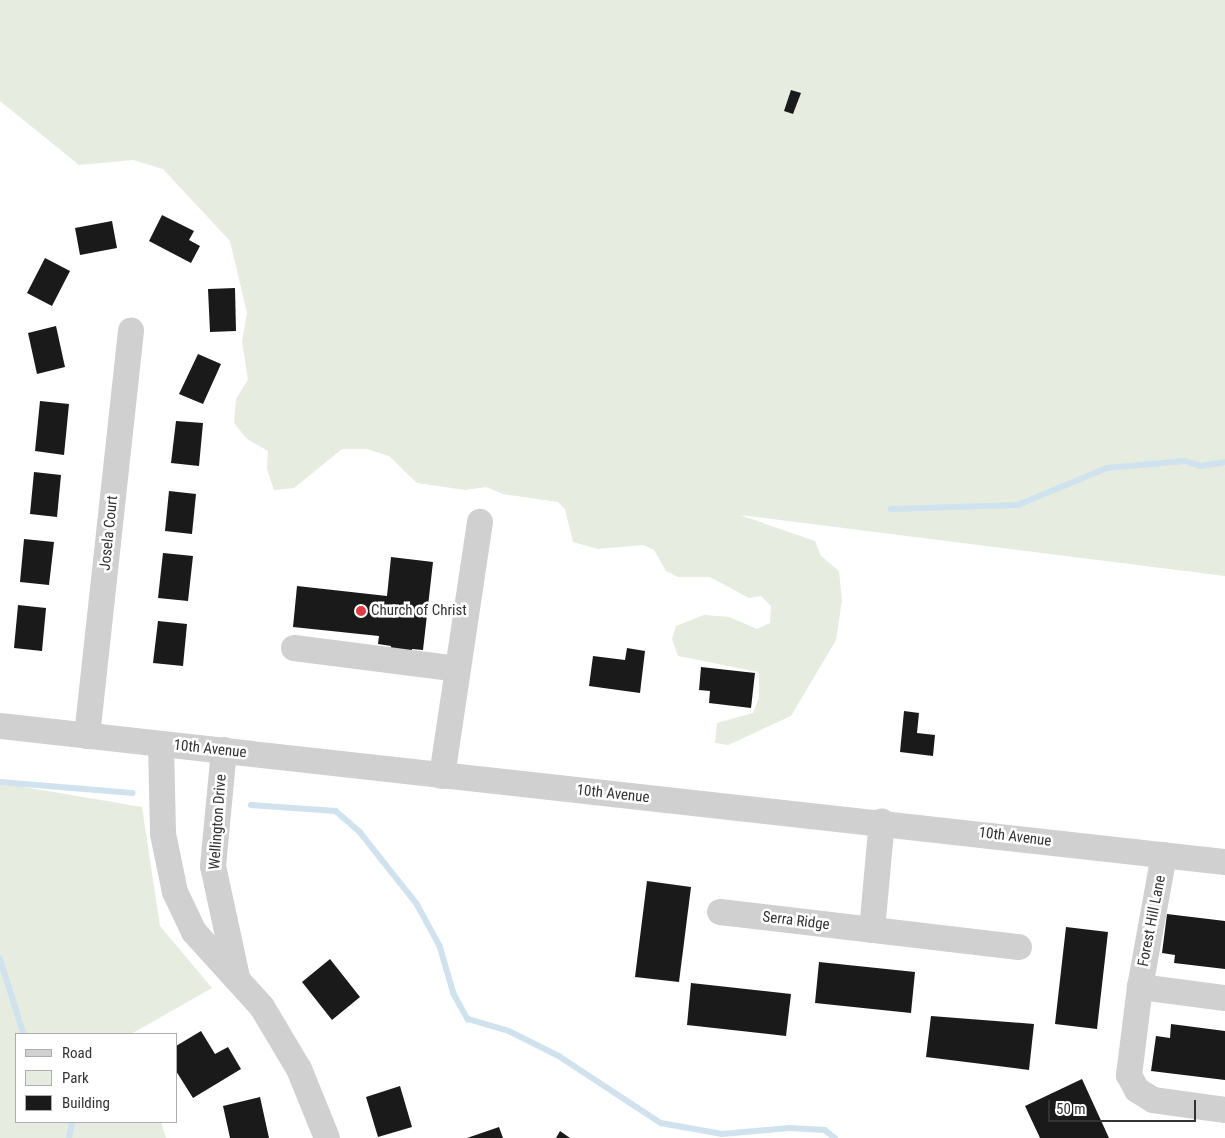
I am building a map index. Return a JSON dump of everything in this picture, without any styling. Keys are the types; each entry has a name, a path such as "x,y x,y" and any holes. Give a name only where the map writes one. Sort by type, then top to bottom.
{"street":[{"name":"Josela Court","path":"87,736 131,330"},
{"path":"442,776 480,522"},
{"path":"294,648 458,669"},
{"name":"10th Avenue","path":"0,726 442,776 882,821 1225,862"},
{"name":"Wellington Drive","path":"161,744 163,834 175,892 194,932 262,1007 299,1069 327,1138"},
{"name":"Wellington Drive","path":"224,750 213,866 238,980"},
{"path":"872,930 882,821"},
{"name":"Forest Hill Lane","path":"1164,855 1140,987 1129,1075 1137,1090 1153,1100 1225,1110"},
{"name":"Serra Ridge","path":"720,912 1019,947"},
{"name":"Forest Hill Lane","path":"1140,987 1225,998"}],"green space":[{"path":"0,0 1225,0 1225,576 740,515 815,541 821,556 839,571 842,600 836,640 791,716 728,745 715,743 717,723 753,713 759,698 759,672 678,656 672,639 676,626 704,615 729,617 757,629 770,623 771,606 761,596 749,598 710,577 678,577 666,571 654,550 643,545 598,549 573,542 565,509 558,502 503,494 486,487 465,490 417,483 389,456 367,449 342,449 294,488 274,490 267,469 268,451 247,439 234,423 236,399 248,380 242,341 247,313 230,241 163,169 133,160 79,165 0,101"},
{"path":"0,783 142,807 160,926 212,988 133,1033 15,1033 15,1123 161,1123 166,1138 0,1138"}],"building":[{"path":"791,90 801,93 793,114 784,111"},
{"path":"162,215 194,231 189,240 200,246 191,263 149,241"},
{"path":"112,221 117,248 80,255 75,228"},
{"path":"45,258 70,271 52,306 27,293"},
{"path":"235,288 236,331 210,332 208,289"},
{"path":"56,326 65,367 37,374 28,333"},
{"path":"198,354 221,364 203,404 179,394"},
{"path":"40,401 69,404 64,455 35,451"},
{"path":"176,421 203,423 199,466 171,463"},
{"path":"34,472 61,475 57,517 30,514"},
{"path":"169,491 196,494 192,534 165,531"},
{"path":"24,539 54,542 49,585 20,582"},
{"path":"163,553 193,556 188,601 158,598"},
{"name":"Church of Christ","path":"391,557 433,562 423,650 412,649 411,658 390,655 391,646 378,644 379,636 293,627 297,586 387,596"},
{"path":"18,605 46,608 42,651 14,648"},
{"path":"158,621 187,624 183,666 153,663"},
{"path":"627,648 645,651 640,693 589,686 593,656 625,660"},
{"path":"701,667 755,673 751,708 709,703 710,691 699,690"},
{"path":"904,711 919,713 917,733 935,735 933,756 900,752"},
{"path":"647,881 691,887 679,982 635,977"},
{"path":"1167,914 1225,921 1225,969 1174,963 1175,955 1162,953"},
{"path":"1066,927 1108,932 1097,1029 1055,1024"},
{"path":"330,959 360,997 332,1020 302,982"},
{"path":"819,962 915,972 911,1013 815,1003"},
{"path":"691,983 791,994 786,1036 687,1025"},
{"path":"931,1016 1034,1024 1029,1070 926,1057"},
{"path":"1171,1024 1225,1031 1225,1080 1151,1071 1156,1036 1170,1038"},
{"path":"201,1031 215,1054 228,1047 241,1069 193,1098 178,1074 178,1045"},
{"path":"1082,1079 1109,1138 1040,1138 1025,1106"},
{"path":"400,1086 412,1127 378,1137 366,1097"},
{"path":"260,1097 269,1138 230,1138 223,1106"},
{"path":"499,1127 503,1138 467,1138"},
{"path":"560,1131 570,1138 556,1138"}],"waterway":[{"path":"891,509 1018,505 1107,468 1184,461 1201,466 1225,462"},
{"path":"0,782 133,793"},
{"path":"251,805 336,811 360,832 417,904 440,946 454,994 468,1019 509,1031 559,1056 661,1123 722,1134 789,1128 825,1130 835,1138"},
{"path":"0,958 24,1033"},
{"path":"69,1138 72,1123"}],"place":[{"name":"Church of Christ","path":"361,611"}]}
